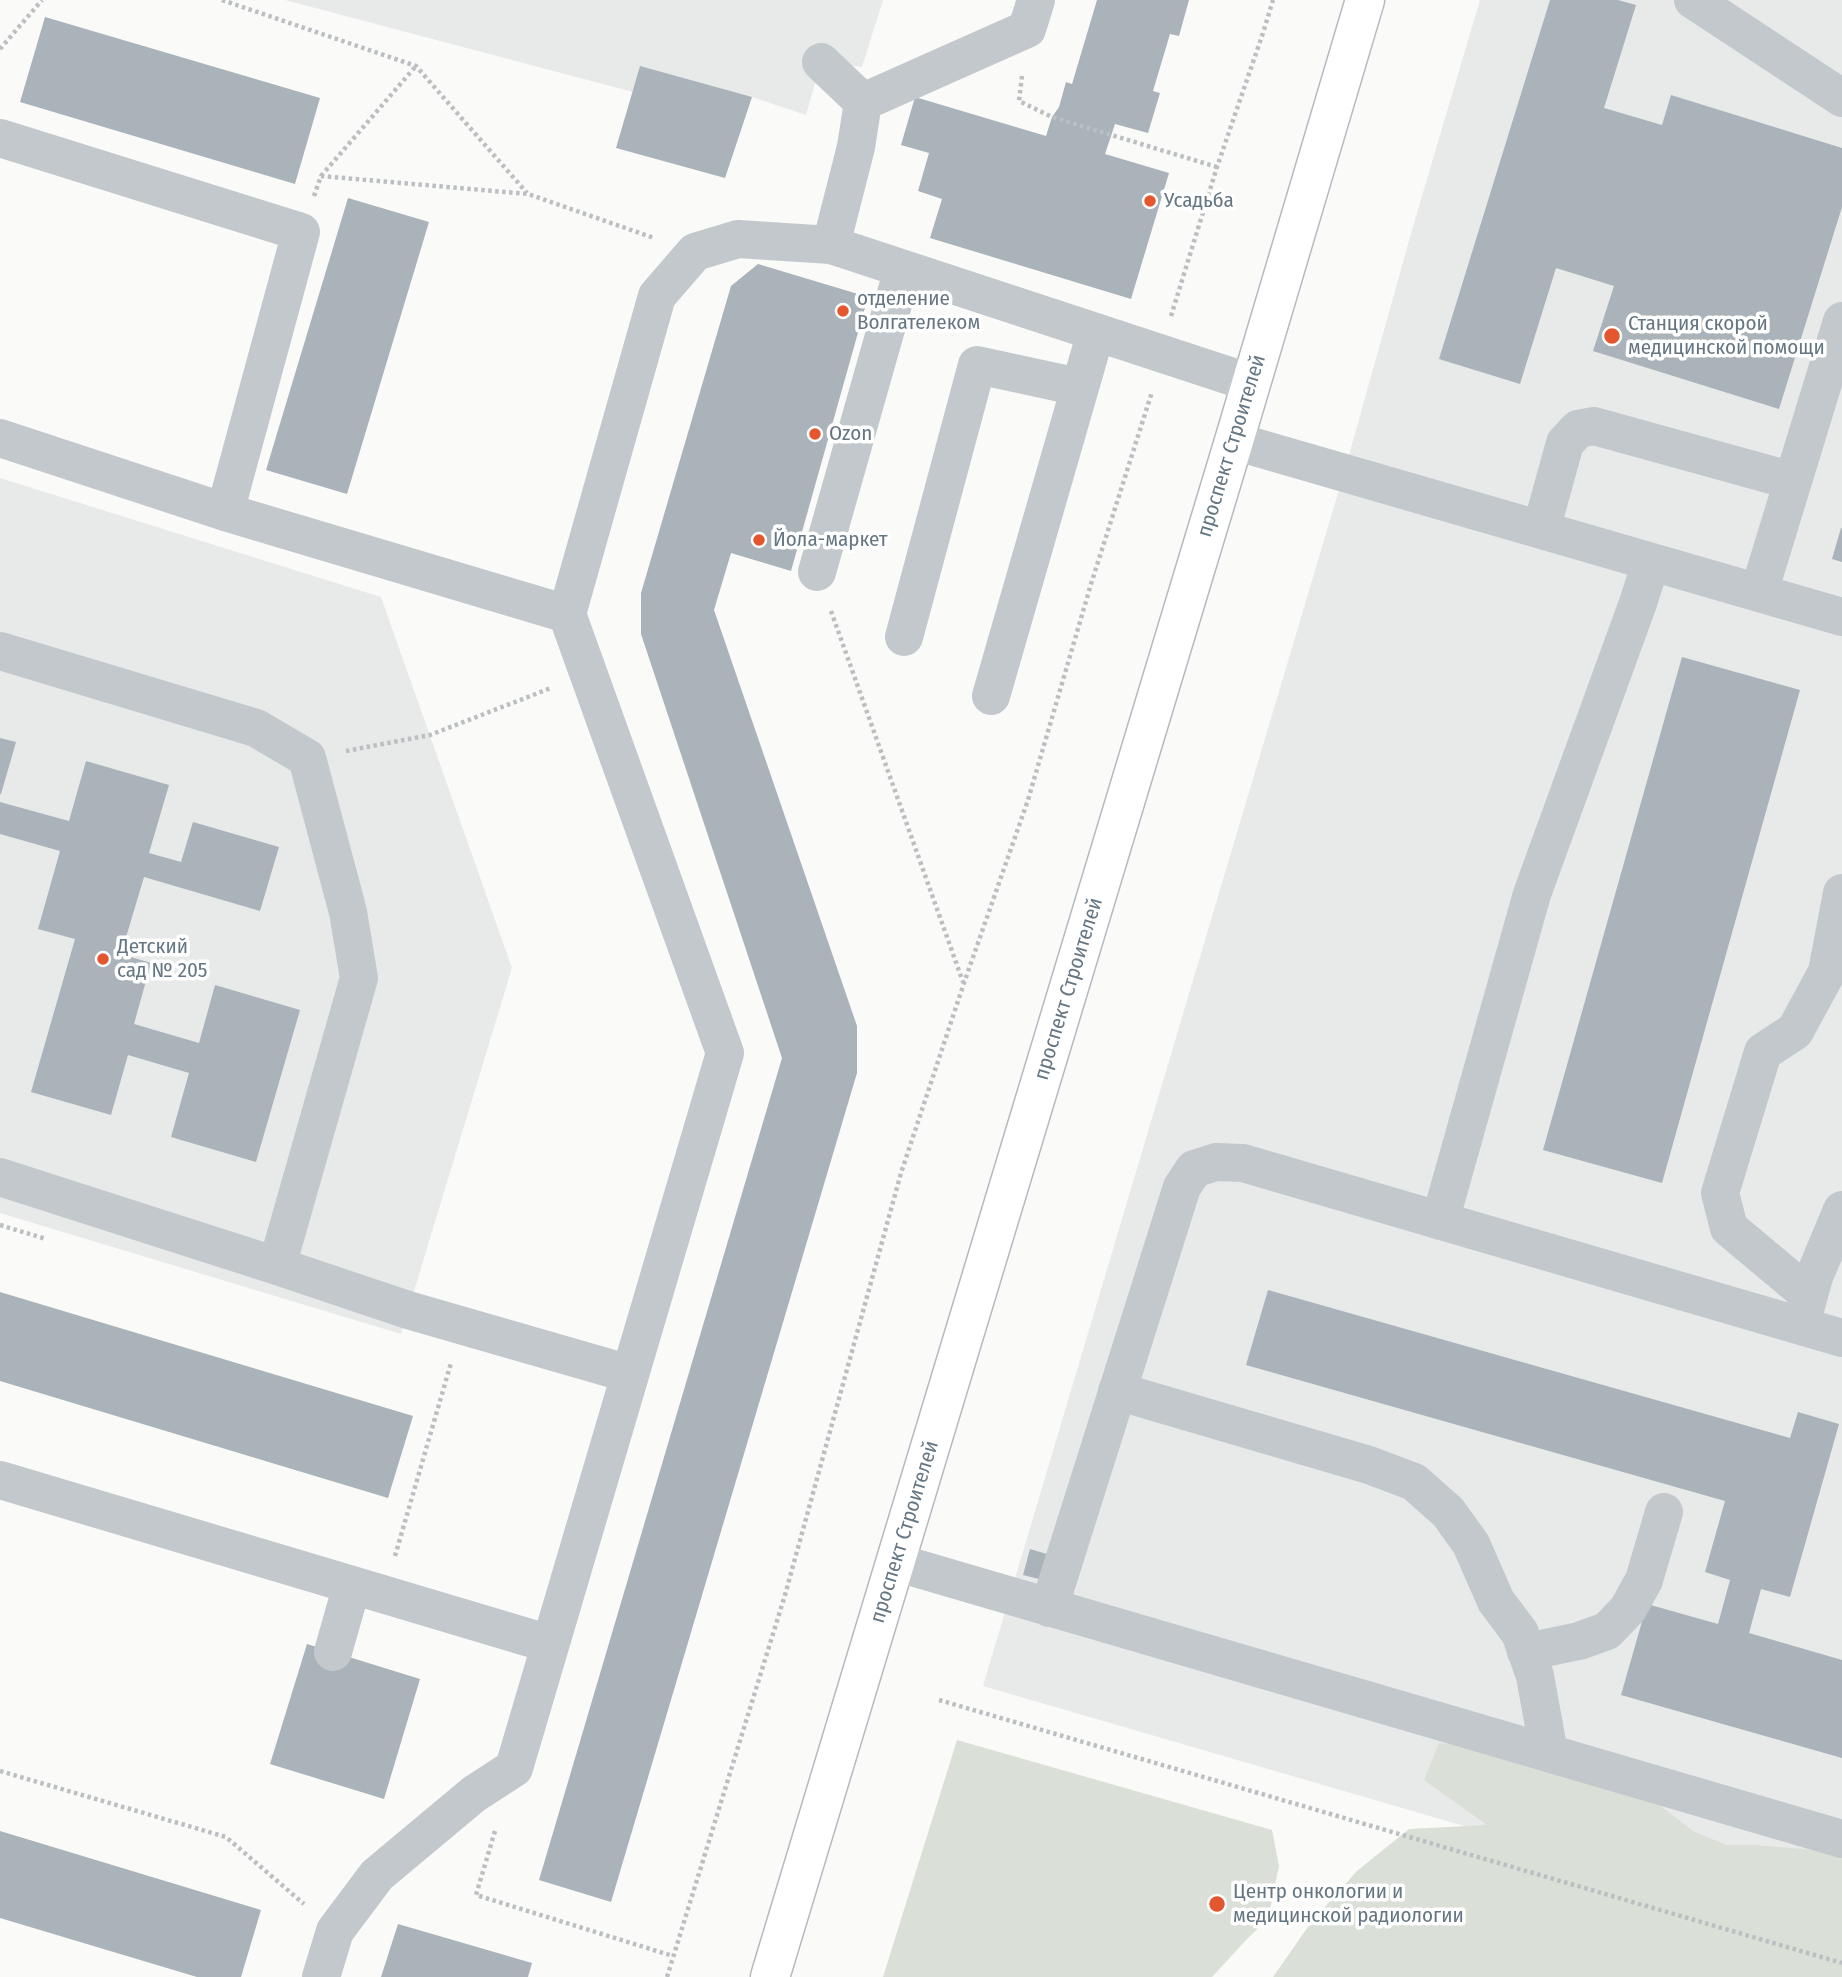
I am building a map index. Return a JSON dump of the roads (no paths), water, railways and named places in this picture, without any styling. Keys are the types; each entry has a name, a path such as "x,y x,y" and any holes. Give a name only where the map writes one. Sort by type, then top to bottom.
{"main road":[{"name":"проспект Строителей","path":"770,1977 1365,0"}],"lane":[{"path":"1693,0 1842,98"},
{"path":"863,102 1032,15"},
{"path":"821,62 863,102"},
{"path":"831,245 856,147 863,102"},
{"path":"0,138 301,232 225,512"},
{"path":"321,1977 335,1931 377,1875 474,1794 514,1768 726,1053 567,614 657,296 695,251 738,239 831,245 1251,383"},
{"path":"817,572 903,269"},
{"path":"1759,592 1841,328"},
{"path":"991,696 1096,332"},
{"path":"904,637 977,365 1080,387"},
{"path":"1541,530 1565,443 1578,429 1594,426 1619,432 1793,481"},
{"path":"0,438 225,512 567,614"},
{"path":"1234,441 1842,617"},
{"path":"1440,1221 1532,894 1651,562"},
{"path":"0,651 256,728 307,758 348,912 359,978 278,1266"},
{"path":"1842,893 1835,974 1795,1031 1763,1052 1720,1193 1728,1228 1805,1311 1842,1338"},
{"path":"1049,1608 1182,1187 1194,1169 1216,1162 1243,1163 1440,1221 1805,1311"},
{"path":"0,1177 408,1310 630,1374"},
{"path":"1805,1311 1814,1277 1842,1210"},
{"path":"1117,1391 1369,1465 1414,1482 1448,1512 1471,1545 1496,1601 1520,1633 1535,1676 1549,1753"},
{"path":"0,1480 368,1589 438,1597 550,1644"},
{"path":"1527,1652 1579,1641 1607,1630 1628,1609 1644,1580 1664,1512"},
{"path":"895,1562 1842,1839"},
{"path":"332,1652 368,1589"}],"place":[{"name":"Усадьба","path":"1150,201"},
{"name":"отделение Волгателеком","path":"843,311"},
{"name":"Станция скорой медицинской помощи","path":"1612,336"},
{"name":"Ozon","path":"815,434"},
{"name":"Йола-маркет","path":"759,540"},
{"name":"Детский сад № 205","path":"103,959"},
{"name":"Центр онкологии и медицинской радиологии","path":"1217,1904"}]}
